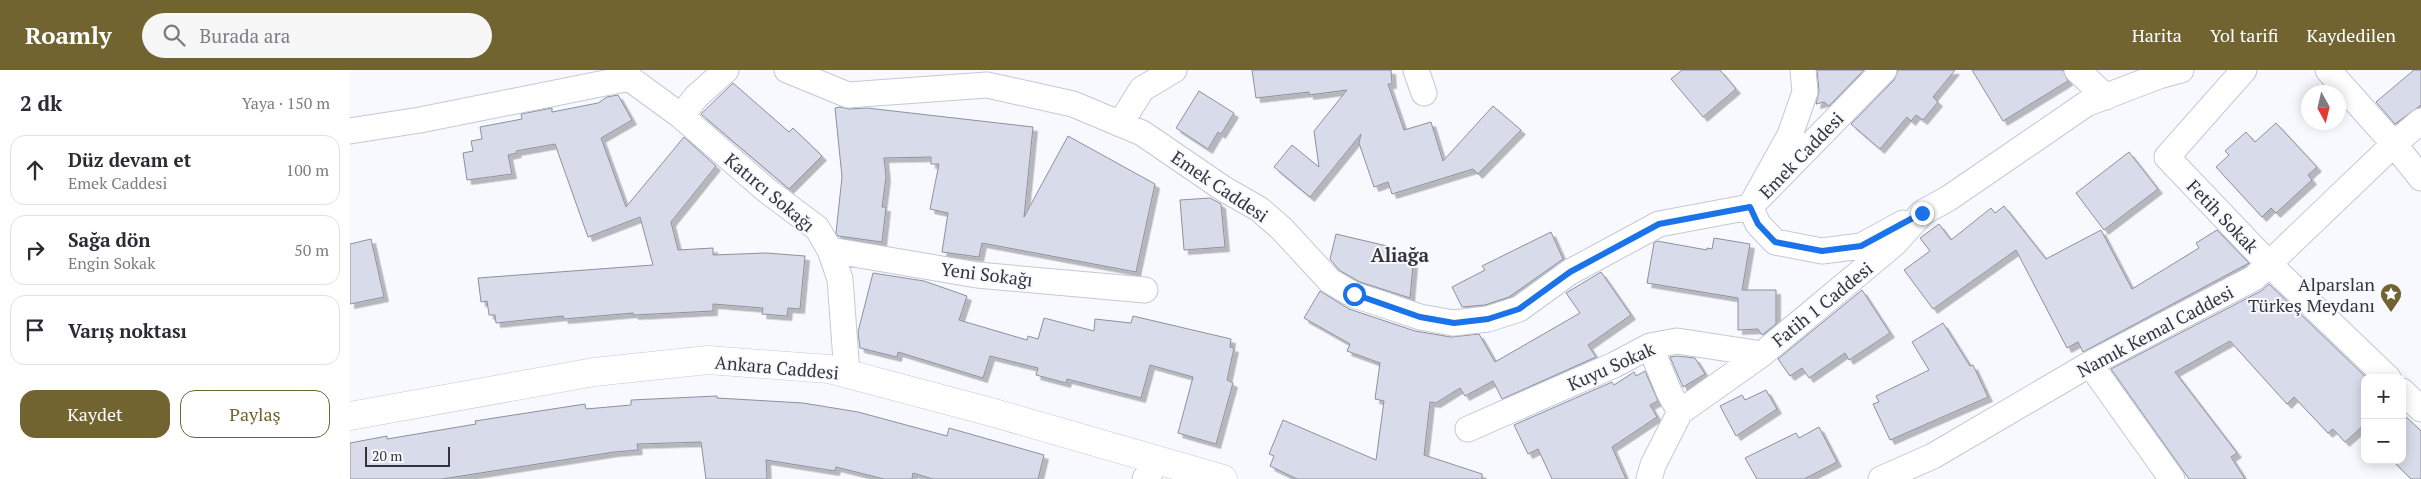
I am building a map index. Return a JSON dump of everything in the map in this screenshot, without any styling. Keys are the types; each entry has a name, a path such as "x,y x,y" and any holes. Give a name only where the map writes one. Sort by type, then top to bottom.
{"street":[{"path":"681,116 696,96 726,70"},
{"name":"Emek Caddesi","path":"787,70 848,95 987,85 1073,104 1142,133 1224,189 1259,209 1282,229 1330,281 1354,294 1378,303 1420,317 1454,323 1488,319 1519,309 1570,272 1659,224 1750,207 1884,70"},
{"path":"1120,124 1142,89 1174,70"},
{"path":"1416,70 1424,93"},
{"path":"1803,70 1805,92 1790,136 1750,207 1758,224 1775,242 1822,251 1861,246 1922,213"},
{"path":"2077,70 2106,97"},
{"name":"Fatih 1 Caddesi","path":"1649,479 1653,465 1680,412 1762,354 1894,244 1922,213 1949,198 2086,104 2159,76 2181,70"},
{"name":"Fetih Sokak","path":"2244,70 2166,157 2269,264 2384,374"},
{"path":"2328,70 2394,144 2421,178"},
{"name":"Katırcı Sokağı","path":"350,131 420,120 624,74 681,116 765,189 816,228 830,250 840,280 847,374"},
{"name":"Namık Kemal Caddesi","path":"1881,479 1920,472 1933,456 2090,364 2254,278 2394,144 2421,121"},
{"name":"Yeni Sokağı","path":"830,250 977,275 1145,290"},
{"name":"Kuyu Sokak","path":"1468,429 1614,365 1650,346 1677,341 1762,354"},
{"path":"1650,346 1669,392 1680,412"},
{"name":"Ankara Caddesi","path":"350,416 594,372 708,360 829,369 1152,469 1224,479"},
{"path":"2090,364 2172,479"},
{"path":"2406,395 2421,409"}],"building":[{"path":"1252,70 1391,70 1392,84 1388,84 1404,130 1431,122 1443,161 1493,106 1521,130 1478,174 1473,169 1392,194 1388,182 1374,187 1359,143 1361,134 1310,197 1274,167 1292,145 1319,167 1314,131 1347,90 1309,95 1309,92 1256,98"},
{"path":"1682,70 1720,70 1736,89 1703,117 1671,79"},
{"path":"1817,70 1864,70 1829,106 1824,102 1816,104 1819,91"},
{"path":"1898,70 1955,70 1933,97 1938,102 1923,120 1916,115 1911,121 1907,117 1880,149 1851,124 1894,80"},
{"path":"1972,70 2063,70 2068,81 2003,121"},
{"path":"2414,70 2421,70 2421,105 2395,124 2376,102"},
{"path":"733,83 789,132 793,128 822,156 789,189 701,114"},
{"path":"1199,91 1234,113 1221,134 1218,132 1208,149 1176,128"},
{"path":"618,95 632,120 601,138 626,207 684,137 716,166 671,222 678,250 713,248 713,255 766,253 805,256 800,309 788,308 787,316 762,314 763,308 713,304 713,311 634,315 633,313 564,319 563,316 496,323 495,315 489,315 487,301 481,302 478,278 653,265 640,217 588,237 555,144 516,151 517,153 508,155 512,174 467,180 463,153 473,151 471,141 482,139 480,127 522,119 521,114 552,108 552,112 598,103 607,97"},
{"path":"835,108 849,109 867,108 1033,127 1024,217 1068,136 1155,184 1136,272 982,243 979,257 942,252 948,213 930,209 939,164 931,164 931,157 884,158 886,177 882,207 886,207 882,242 838,236 836,233 842,177"},
{"path":"2276,123 2317,167 2308,175 2312,180 2276,213 2271,208 2262,217 2216,167 2229,155 2225,151 2246,132 2255,142"},
{"path":"2129,152 2158,189 2104,230 2076,193"},
{"path":"1210,198 1221,204 1225,247 1184,250 1180,200"},
{"path":"2004,206 2046,259 2101,230 2132,289 2199,248 2196,243 2217,230 2249,263 2083,352 2078,342 2067,348 2016,250 1933,309 1904,270 1930,251 1920,238 1939,224 1951,240 1991,208 1995,213"},
{"path":"1551,232 1563,259 1509,297 1485,305 1462,307 1452,287 1485,270 1482,266"},
{"path":"1336,234 1387,246 1386,255 1409,257 1408,263 1413,264 1410,298 1360,282 1339,270 1330,259"},
{"path":"1714,238 1750,244 1742,290 1776,290 1776,324 1762,335 1758,329 1738,330 1738,298 1647,283 1654,243 1657,241 1707,250 1707,248 1712,249"},
{"path":"371,239 384,297 350,304 350,244"},
{"path":"1601,272 1631,315 1588,345 1596,357 1502,399 1493,381 1465,396 1460,388 1436,403 1430,402 1424,455 1482,474 1482,479 1297,479 1270,466 1274,456 1269,454 1283,420 1376,460 1384,401 1375,399 1380,363 1347,351 1350,344 1304,318 1320,291 1349,309 1415,331 1451,337 1479,334 1495,362 1580,313 1566,293"},
{"path":"873,273 924,281 967,296 959,320 1027,340 1028,336 1038,339 1044,318 1094,331 1095,319 1131,323 1133,316 1231,339 1230,347 1234,348 1227,380 1233,383 1216,444 1178,433 1193,377 1150,365 1141,398 1067,379 1066,383 1036,375 1038,368 990,356 983,378 898,352 897,357 860,348 858,332"},
{"path":"2269,284 2363,374 2361,374 2361,428 2345,442 2333,429 2328,433 2294,397 2287,404 2230,341 2175,372 2237,453 2231,457 2245,479 2189,479 2111,369 2261,291"},
{"path":"1862,290 1890,333 1849,360 1845,353 1809,378 1802,368 1790,376 1778,359"},
{"path":"1943,323 1970,366 1973,365 1988,397 1890,440 1873,404 1879,402 1876,396 1929,370 1912,342"},
{"path":"1670,357 1695,358 1705,374 1683,387"},
{"path":"1645,371 1658,401 1650,405 1657,417 1612,447 1626,479 1552,479 1538,449 1528,454 1514,425 1612,382 1614,385 1634,372 1636,376"},
{"path":"1766,390 1777,409 1736,436 1720,406 1742,395 1745,400"},
{"path":"717,396 717,398 803,403 858,412 947,436 949,428 1044,455 1038,479 933,479 913,473 912,479 884,479 836,467 835,471 766,460 767,479 706,479 701,442 637,444 638,450 614,452 442,479 350,479 350,443 387,436 387,439 476,424 475,421 585,404 586,409 631,405 631,400"},
{"path":"2406,417 2421,431 2421,479 2411,479 2396,464 2406,464"},
{"path":"1819,427 1837,462 1804,479 1757,479 1745,458 1796,433 1799,438"}],"place":[{"name":"Alparslan Türkeş Meydanı","path":"2391,313"}],"district":[{"name":"Aliağa","path":"1400,254"}],"route":[{"path":"1354,294 1420,317 1454,323 1488,319 1519,309 1570,272 1659,224 1750,207 1758,224 1775,242 1822,251 1861,246 1922,213"}]}
